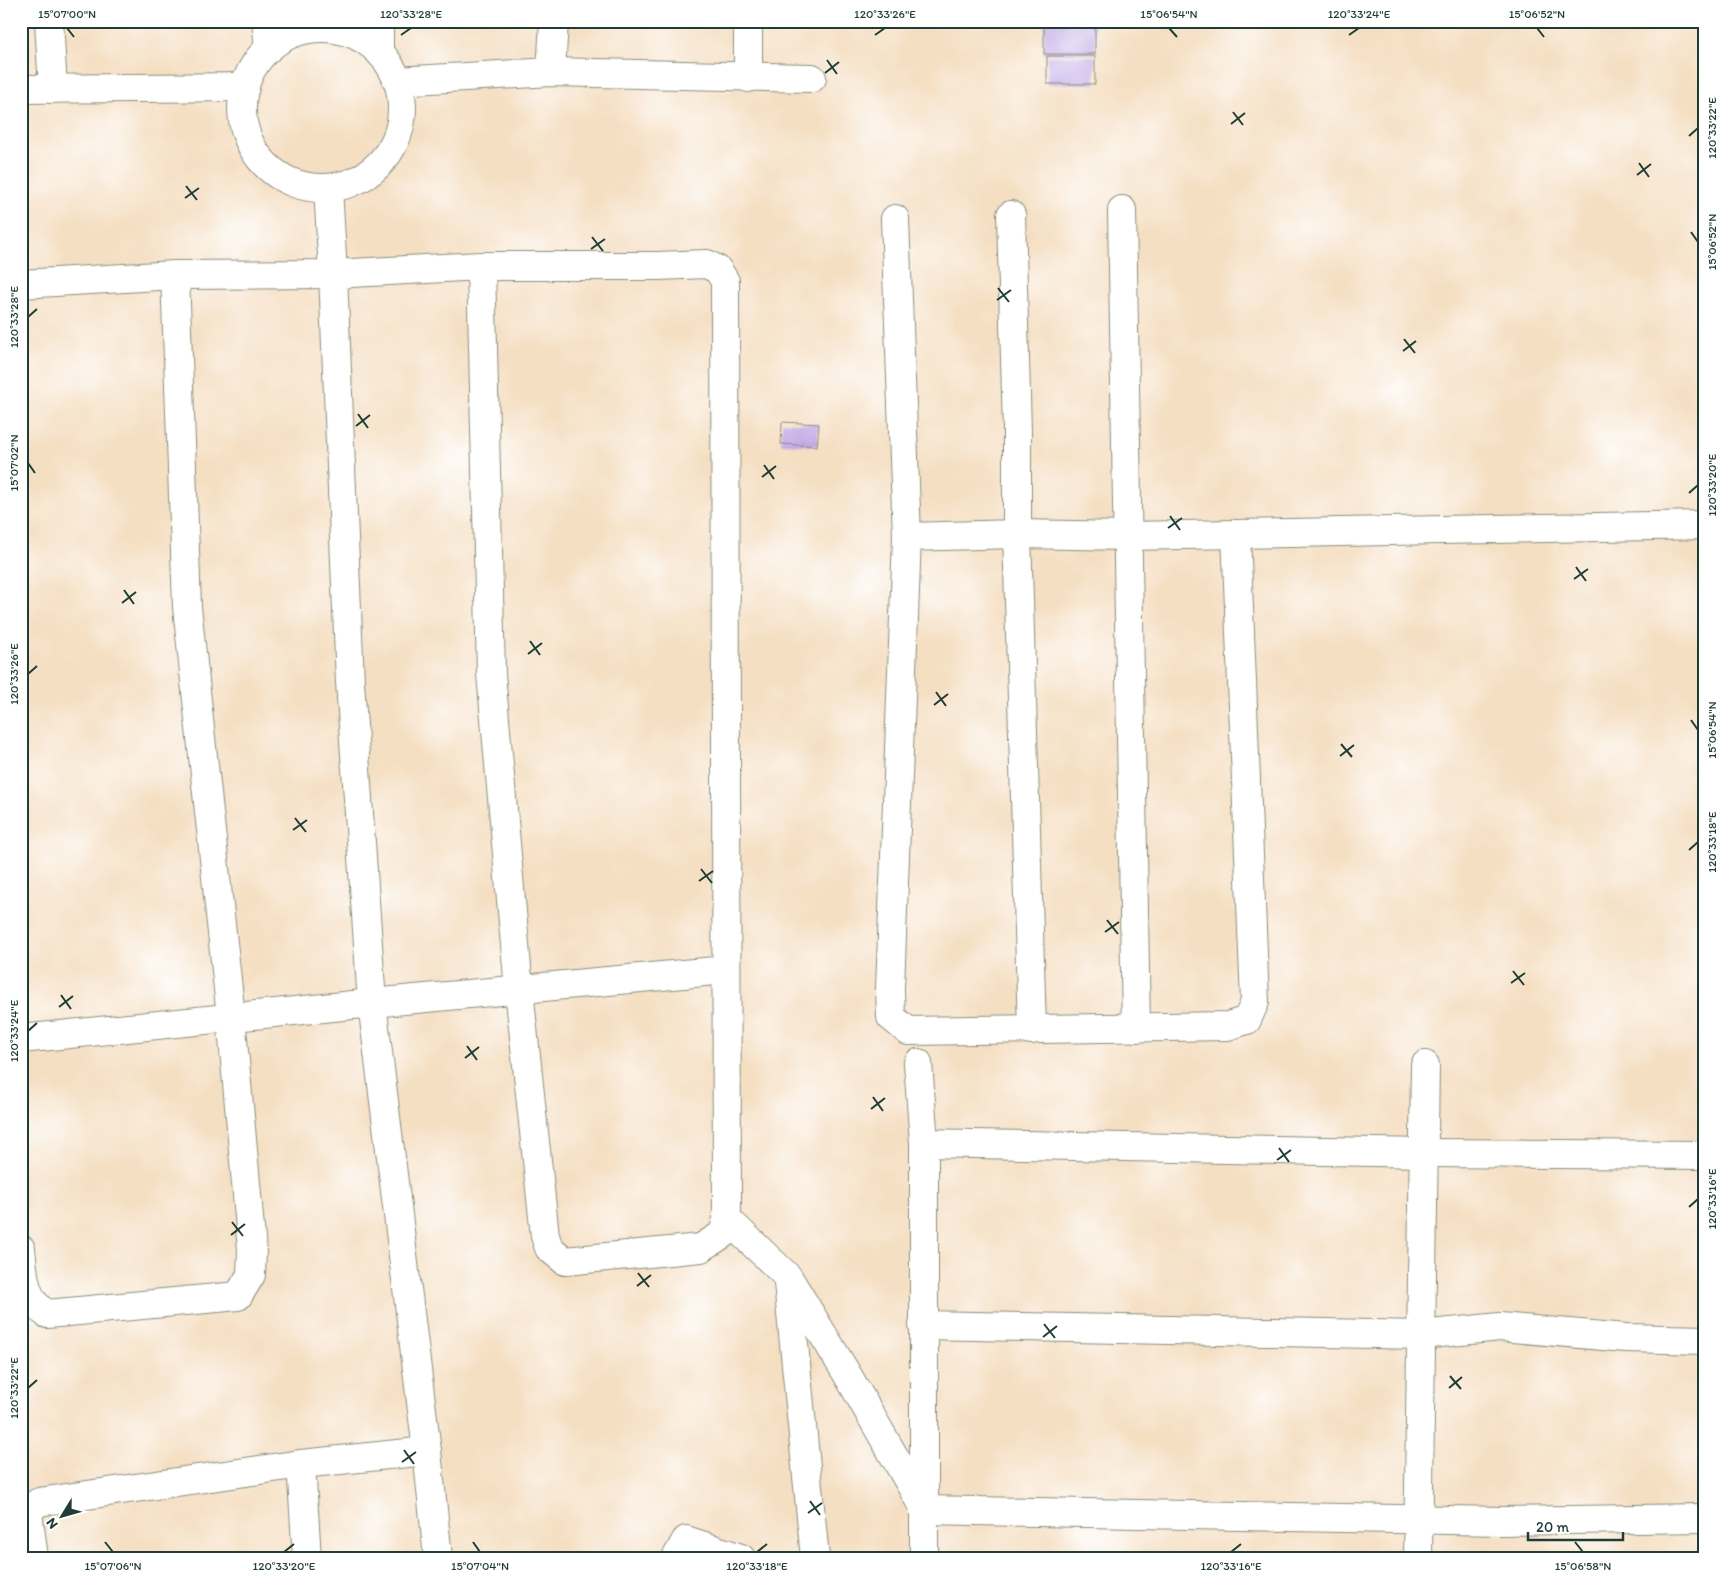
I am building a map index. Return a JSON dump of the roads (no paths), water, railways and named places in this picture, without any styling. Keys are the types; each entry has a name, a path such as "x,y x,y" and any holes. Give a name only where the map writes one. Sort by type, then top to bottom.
{"street":[{"path":"49,21 53,89"},
{"path":"266,21 269,48"},
{"path":"379,21 379,51"},
{"path":"551,72 554,21"},
{"path":"748,21 748,78"},
{"path":"312,28 336,29 359,37 379,51 390,65 397,81 402,105 400,129 389,152 373,170 352,182 328,188 304,186 280,176 261,159 248,137 242,112 245,86 254,65 269,48 289,35 312,28"},
{"path":"397,81 551,72 812,78"},
{"path":"21,89 245,86"},
{"path":"328,188 350,682 372,1002 427,1450 438,1558"},
{"path":"1122,210 1136,1028"},
{"path":"1011,215 1017,432 1017,534 1032,1030"},
{"path":"895,219 907,537 891,1017 908,1031 1228,1026 1247,1020 1255,1002 1236,534"},
{"path":"21,284 175,275 333,274 481,266 657,266 707,264 718,270 725,281 727,1219 723,1234 701,1248 565,1261 549,1248 544,1236 519,990 491,674 481,266"},
{"path":"21,1249 25,1284 38,1308 47,1314 238,1296 251,1275 252,1250 231,1017 187,607 175,275"},
{"path":"907,537 1017,534 1128,536 1705,525"},
{"path":"21,1039 372,1002 726,970"},
{"path":"918,1064 924,1142 924,1558"},
{"path":"1418,1558 1425,1064"},
{"path":"924,1142 1424,1154 1705,1156"},
{"path":"727,1219 788,1277 925,1510"},
{"path":"788,1277 815,1558"},
{"path":"923,1324 1421,1334 1500,1327 1626,1338 1705,1340"},
{"path":"34,1558 28,1520 29,1509 39,1502 301,1464 427,1450"},
{"path":"301,1464 307,1558"},
{"path":"925,1510 1512,1520 1705,1518"},
{"path":"676,1558 686,1540 741,1558"}]}
